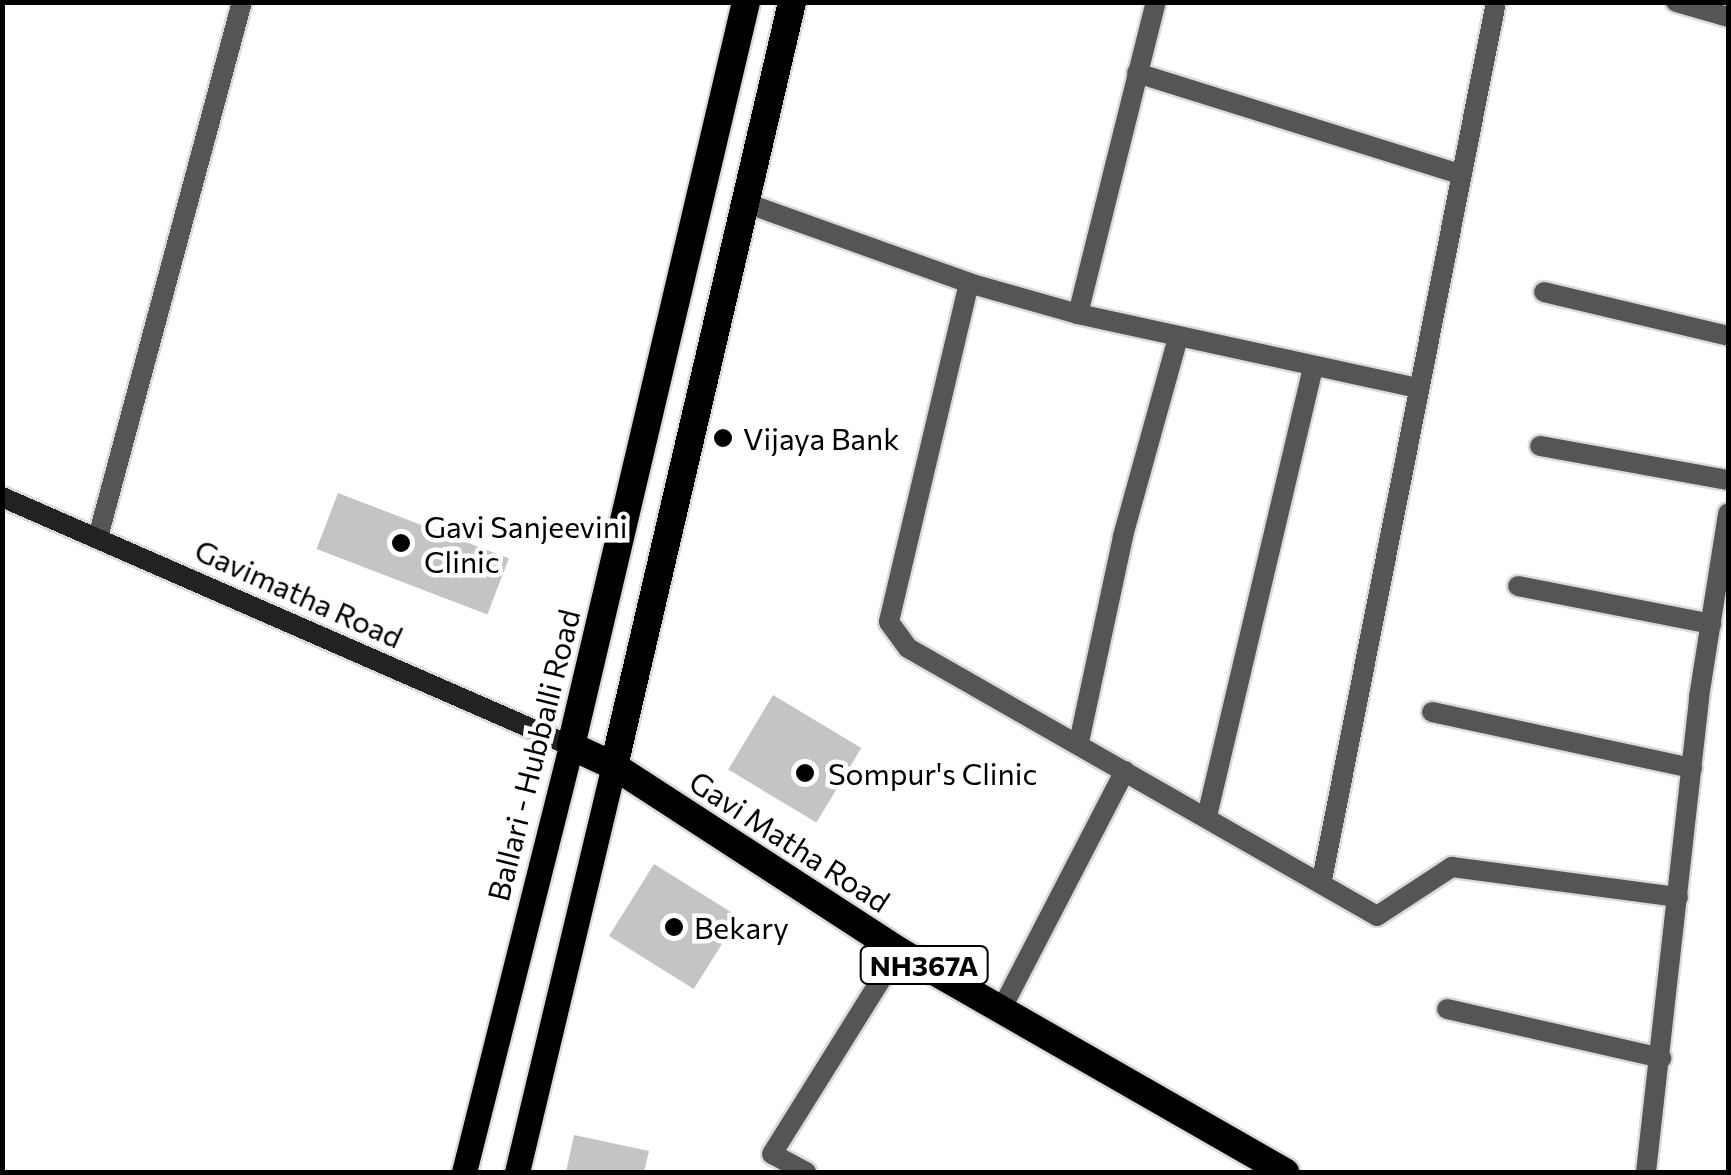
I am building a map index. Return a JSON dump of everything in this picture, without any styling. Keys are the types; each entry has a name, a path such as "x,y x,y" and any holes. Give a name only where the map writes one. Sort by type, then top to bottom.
{"highway":[{"name":"Ballari - Hubballi Road","path":"570,746 746,2"},
{"path":"614,766 792,2"},
{"path":"683,259 730,269"},
{"name":"Gavi Matha Road","path":"570,746 614,766 899,951 1285,1172"}],"main road":[{"name":"Gavimatha Road","path":"2,497 570,746"},
{"name":"Ballari - Hubballi Road","path":"464,1172 570,746"},
{"path":"517,1172 614,766"}],"street":[{"path":"98,537 242,2"},
{"path":"1078,314 1156,2"},
{"path":"1322,880 1496,2"},
{"path":"1676,2 1728,17"},
{"path":"1137,73 1460,174"},
{"path":"746,203 970,283 1078,314 1418,388"},
{"path":"970,283 889,622 908,648 1322,880 1377,916 1452,866 1678,897"},
{"path":"1544,292 1728,336"},
{"path":"1078,742 1123,536 1178,338"},
{"path":"1206,816 1313,368"},
{"path":"1540,446 1728,480"},
{"path":"1646,1172 1692,768 1728,513"},
{"path":"1518,586 1711,624"},
{"path":"1432,712 1692,768"},
{"path":"1002,1008 1125,772"},
{"path":"806,1172 769,1163 899,951"},
{"path":"1447,1009 1661,1058"}],"building":[{"path":"338,493 509,559 487,615 316,549"},
{"path":"773,695 861,748 816,823 728,770"},
{"name":"Bekary","path":"654,864 739,917 694,989 609,936"},
{"path":"574,1135 649,1151 644,1172 566,1172"}],"place":[{"name":"Vijaya Bank","path":"723,438"},
{"name":"Gavi Sanjeevini Clinic","path":"401,543"},
{"name":"Sompur's Clinic","path":"805,773"},
{"name":"Bekary","path":"674,927"}]}
